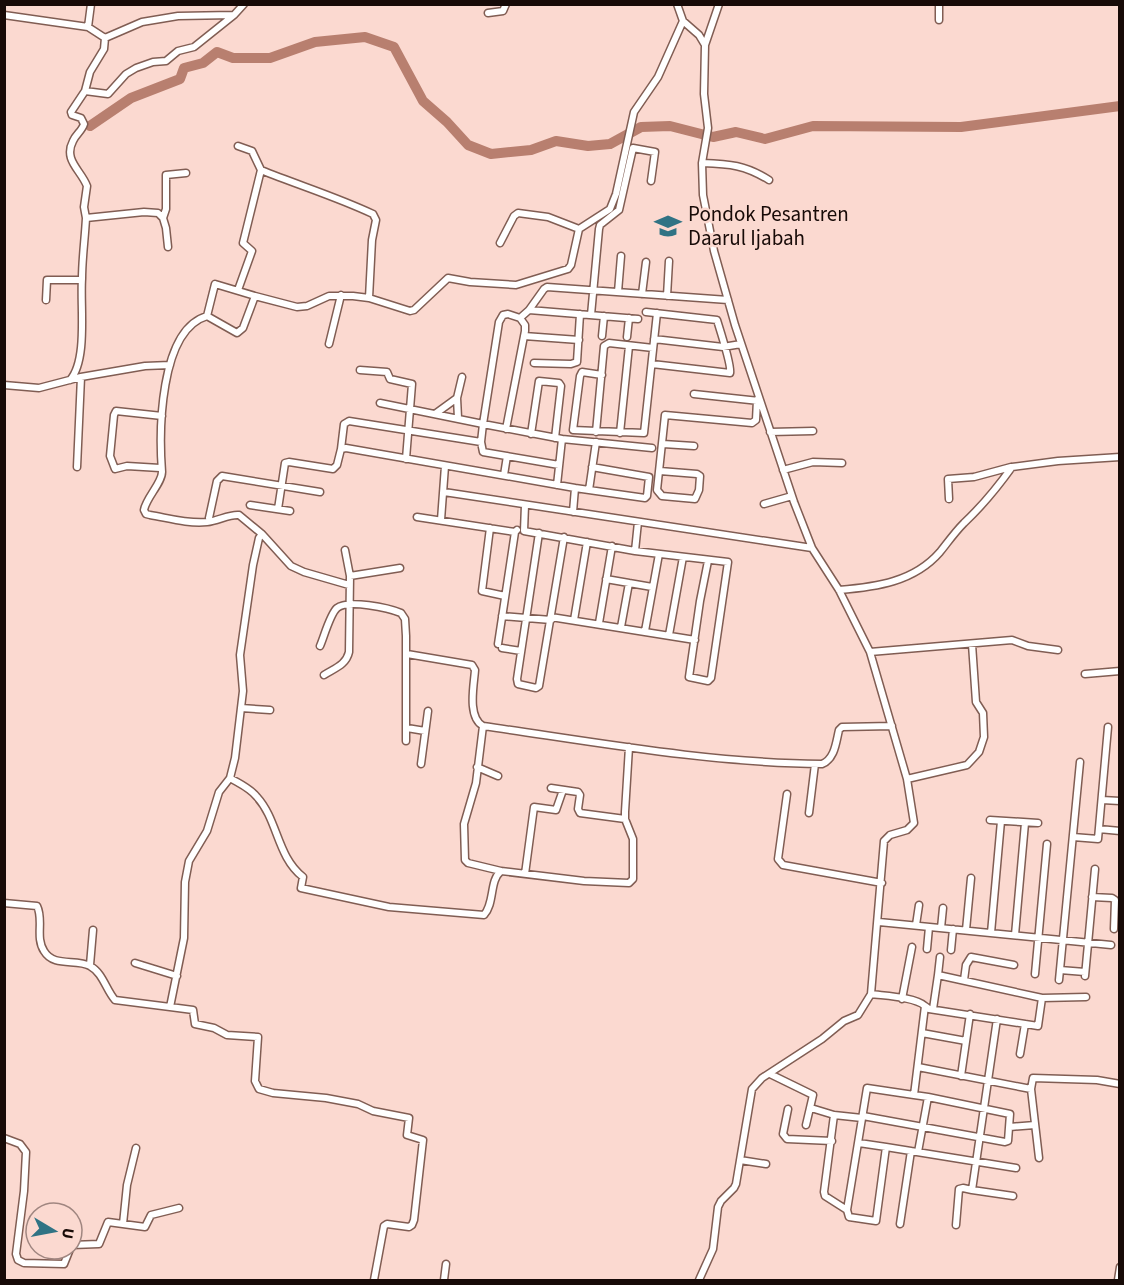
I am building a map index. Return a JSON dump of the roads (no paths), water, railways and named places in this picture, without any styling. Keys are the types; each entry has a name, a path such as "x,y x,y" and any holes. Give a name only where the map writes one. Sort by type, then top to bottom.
{"street":[{"path":"88,27 91,4"},
{"path":"85,92 108,94 126,74 148,63 169,59 182,49 194,47 234,15 244,4"},
{"path":"488,13 503,11 506,4"},
{"path":"677,4 682,21 699,35 705,45"},
{"path":"699,1281 713,1249 718,1208 724,1197 734,1188 752,1089 762,1078 844,1021 858,1015 871,994 884,844 886,838 895,832 907,830 914,823 907,779 870,652 839,590 812,548 758,400 714,251 703,195 702,163 708,128 704,94 705,45 719,4"},
{"path":"939,4 939,20"},
{"path":"4,15 88,27 105,38"},
{"path":"105,38 142,22 178,16 234,15"},
{"path":"207,316 215,284 297,307 307,306 329,296 340,295 369,298 410,311 414,310 447,278 516,285 568,269 571,265 579,229 610,209 616,194 631,124 639,102 658,77 682,21"},
{"path":"70,380 78,368 80,352 81,280 86,218 84,207 87,186 70,155 74,138 84,124 81,118 72,115 71,112 85,92 90,72 104,49 105,38"},
{"path":"238,146 252,151 261,171 243,243 252,251 238,290"},
{"path":"591,315 599,229 620,210 633,148 655,152 651,181"},
{"path":"702,163 744,166 769,180"},
{"path":"261,171 324,193 373,214 376,220 372,240 369,298"},
{"path":"168,247 163,218 166,209 166,175 186,173"},
{"path":"86,218 152,212 163,218"},
{"path":"500,243 514,216 518,213 548,217 579,229"},
{"path":"618,292 621,256"},
{"path":"667,296 669,261"},
{"path":"642,294 646,262"},
{"path":"46,300 47,280 81,280"},
{"path":"520,318 547,287 728,300"},
{"path":"329,344 340,295"},
{"path":"255,296 243,328 237,333 207,316 200,318 183,336 170,364 164,389 161,476 144,510 146,514 202,522 239,515 262,534 291,566 349,585"},
{"path":"529,310 638,319"},
{"path":"646,312 717,320 731,368 730,373 652,364"},
{"path":"602,375 582,372 573,430 644,433 657,313"},
{"path":"506,429 525,325 520,318 508,314 500,318 483,424 481,442 483,452 559,465"},
{"path":"534,363 575,364 577,362 580,314"},
{"path":"602,336 604,316"},
{"path":"627,337 629,318"},
{"path":"524,336 579,340"},
{"path":"654,339 723,347 741,344"},
{"path":"596,432 604,346 609,344 653,348"},
{"path":"620,432 629,346"},
{"path":"4,386 39,388 81,377 170,364"},
{"path":"360,370 387,372 390,378 410,383 406,459"},
{"path":"77,467 81,377"},
{"path":"458,418 457,398 462,377"},
{"path":"531,434 538,383 541,380 559,383 561,386 557,485"},
{"path":"694,394 758,400"},
{"path":"435,414 457,398"},
{"path":"660,471 700,476 695,499 662,496 657,490 665,415 752,423 756,420 758,400"},
{"path":"380,403 531,434 652,448"},
{"path":"160,468 127,466 115,469 110,456 116,411 162,416"},
{"path":"278,509 285,463 333,469 337,465 344,424 349,420 481,442"},
{"path":"770,432 813,431"},
{"path":"588,490 596,442"},
{"path":"663,444 694,446"},
{"path":"341,448 575,488 645,498 647,496 649,477 592,468"},
{"path":"504,475 507,456"},
{"path":"949,499 948,479 975,477 1012,467 1058,460 1119,457"},
{"path":"783,470 813,462 842,463"},
{"path":"441,520 445,466"},
{"path":"839,590 866,588 894,582 919,570 940,552 964,523 976,513 1012,467"},
{"path":"210,518 217,481 222,476 320,492"},
{"path":"573,512 575,488"},
{"path":"444,492 812,548"},
{"path":"764,504 792,496"},
{"path":"250,505 290,511"},
{"path":"525,505 524,531 635,551 728,562 711,678 708,681 689,677 708,561"},
{"path":"417,517 515,532 523,527"},
{"path":"635,551 638,522"},
{"path":"490,528 482,591 505,596"},
{"path":"515,532 502,616 500,646 521,651"},
{"path":"539,533 517,683 537,687 564,537"},
{"path":"170,1007 184,938 185,882 189,861 191,854 202,842 219,792 230,778 243,684 240,655 253,566 259,538 262,534"},
{"path":"574,620 587,542"},
{"path":"599,623 612,546"},
{"path":"324,675 343,664 348,657 350,576 345,550"},
{"path":"645,631 659,554"},
{"path":"669,635 683,557"},
{"path":"350,576 400,568"},
{"path":"606,579 652,587"},
{"path":"621,627 629,583"},
{"path":"320,646 336,610 349,603 401,613 405,619 406,741"},
{"path":"502,616 599,623 694,640"},
{"path":"870,652 1012,640 1028,646 1058,650"},
{"path":"907,779 967,765 979,752 984,736 983,713 976,702 972,645"},
{"path":"406,654 472,665 475,670 474,713 478,723 483,726 629,747 814,764 828,762 832,757 839,730 842,727 892,726"},
{"path":"1085,674 1119,671"},
{"path":"241,708 270,710"},
{"path":"421,764 428,711"},
{"path":"483,726 476,783 464,824 465,862 525,874 584,881 629,883 633,879 633,839 625,819 629,747"},
{"path":"1073,837 1098,839 1108,727"},
{"path":"406,728 425,731"},
{"path":"1059,980 1080,762"},
{"path":"809,813 814,764"},
{"path":"477,767 498,776"},
{"path":"230,778 250,789 262,803 292,866 303,877 302,888 389,907 484,915 489,906 497,874 501,870"},
{"path":"551,788 578,792 580,813 625,819"},
{"path":"525,874 534,807 555,810 558,808 563,790"},
{"path":"787,794 778,859 780,863 882,883"},
{"path":"1102,800 1119,801"},
{"path":"990,820 1038,824"},
{"path":"991,933 1001,821"},
{"path":"1015,935 1025,823"},
{"path":"1099,829 1119,831"},
{"path":"1035,974 1047,844"},
{"path":"1060,970 1085,974 1095,869"},
{"path":"966,930 971,878"},
{"path":"1092,897 1115,900 1113,929"},
{"path":"4,903 37,906 39,941 45,954 50,958 90,965 101,977 115,1000 193,1010 195,1024 214,1028 223,1034 258,1037 255,1081 259,1089 273,1093 326,1098 409,1118 407,1135 423,1140 414,1220 409,1227 387,1224 384,1226 374,1281"},
{"path":"916,925 919,905"},
{"path":"941,928 943,908"},
{"path":"879,922 1112,945"},
{"path":"927,949 929,927"},
{"path":"951,950 953,929"},
{"path":"90,965 93,930"},
{"path":"902,999 912,946"},
{"path":"933,1009 940,957"},
{"path":"964,980 971,957 1014,965"},
{"path":"135,963 177,976"},
{"path":"938,975 1042,998 1086,997"},
{"path":"871,994 920,1002 933,1009 1038,1026 1042,998"},
{"path":"914,1095 925,1006"},
{"path":"961,1076 970,1014"},
{"path":"972,1190 997,1018"},
{"path":"1020,1054 1025,1024"},
{"path":"922,1034 966,1041"},
{"path":"918,1067 1031,1089"},
{"path":"770,1074 810,1093 813,1099 806,1125"},
{"path":"1039,1158 1031,1089 1034,1078 1097,1080 1119,1084"},
{"path":"811,1108 834,1115 863,1117 922,1126 1007,1142 1010,1114 868,1087 863,1117 859,1143 847,1210 849,1217 876,1221 886,1147"},
{"path":"900,1224 928,1097"},
{"path":"788,1109 783,1132 788,1139 832,1141"},
{"path":"834,1115 824,1192 825,1196 847,1210"},
{"path":"1010,1126 1035,1125"},
{"path":"4,1138 20,1144 26,1152 24,1191 16,1254 18,1260 24,1263 64,1264 65,1261"},
{"path":"859,1143 1016,1168"},
{"path":"123,1224 127,1185 135,1148"},
{"path":"740,1160 766,1164"},
{"path":"956,1225 959,1189 1013,1196"},
{"path":"84,1245 99,1244 107,1223 145,1227 151,1215 179,1208"},
{"path":"444,1281 446,1264"},
{"path":"1118,1281 1119,1267"}],"waterway":[{"path":"90,126 131,98 180,79 184,68 203,63 217,52 233,58 270,58 315,42 365,37 394,47 423,101 468,145 491,154 531,150 556,141 588,146 610,144 641,127 670,126 713,137 736,132 765,139 813,126 961,127 1120,106"}],"place":[{"name":"Pondok Pesantren Daarul Ijabah","path":"668,226"}]}
